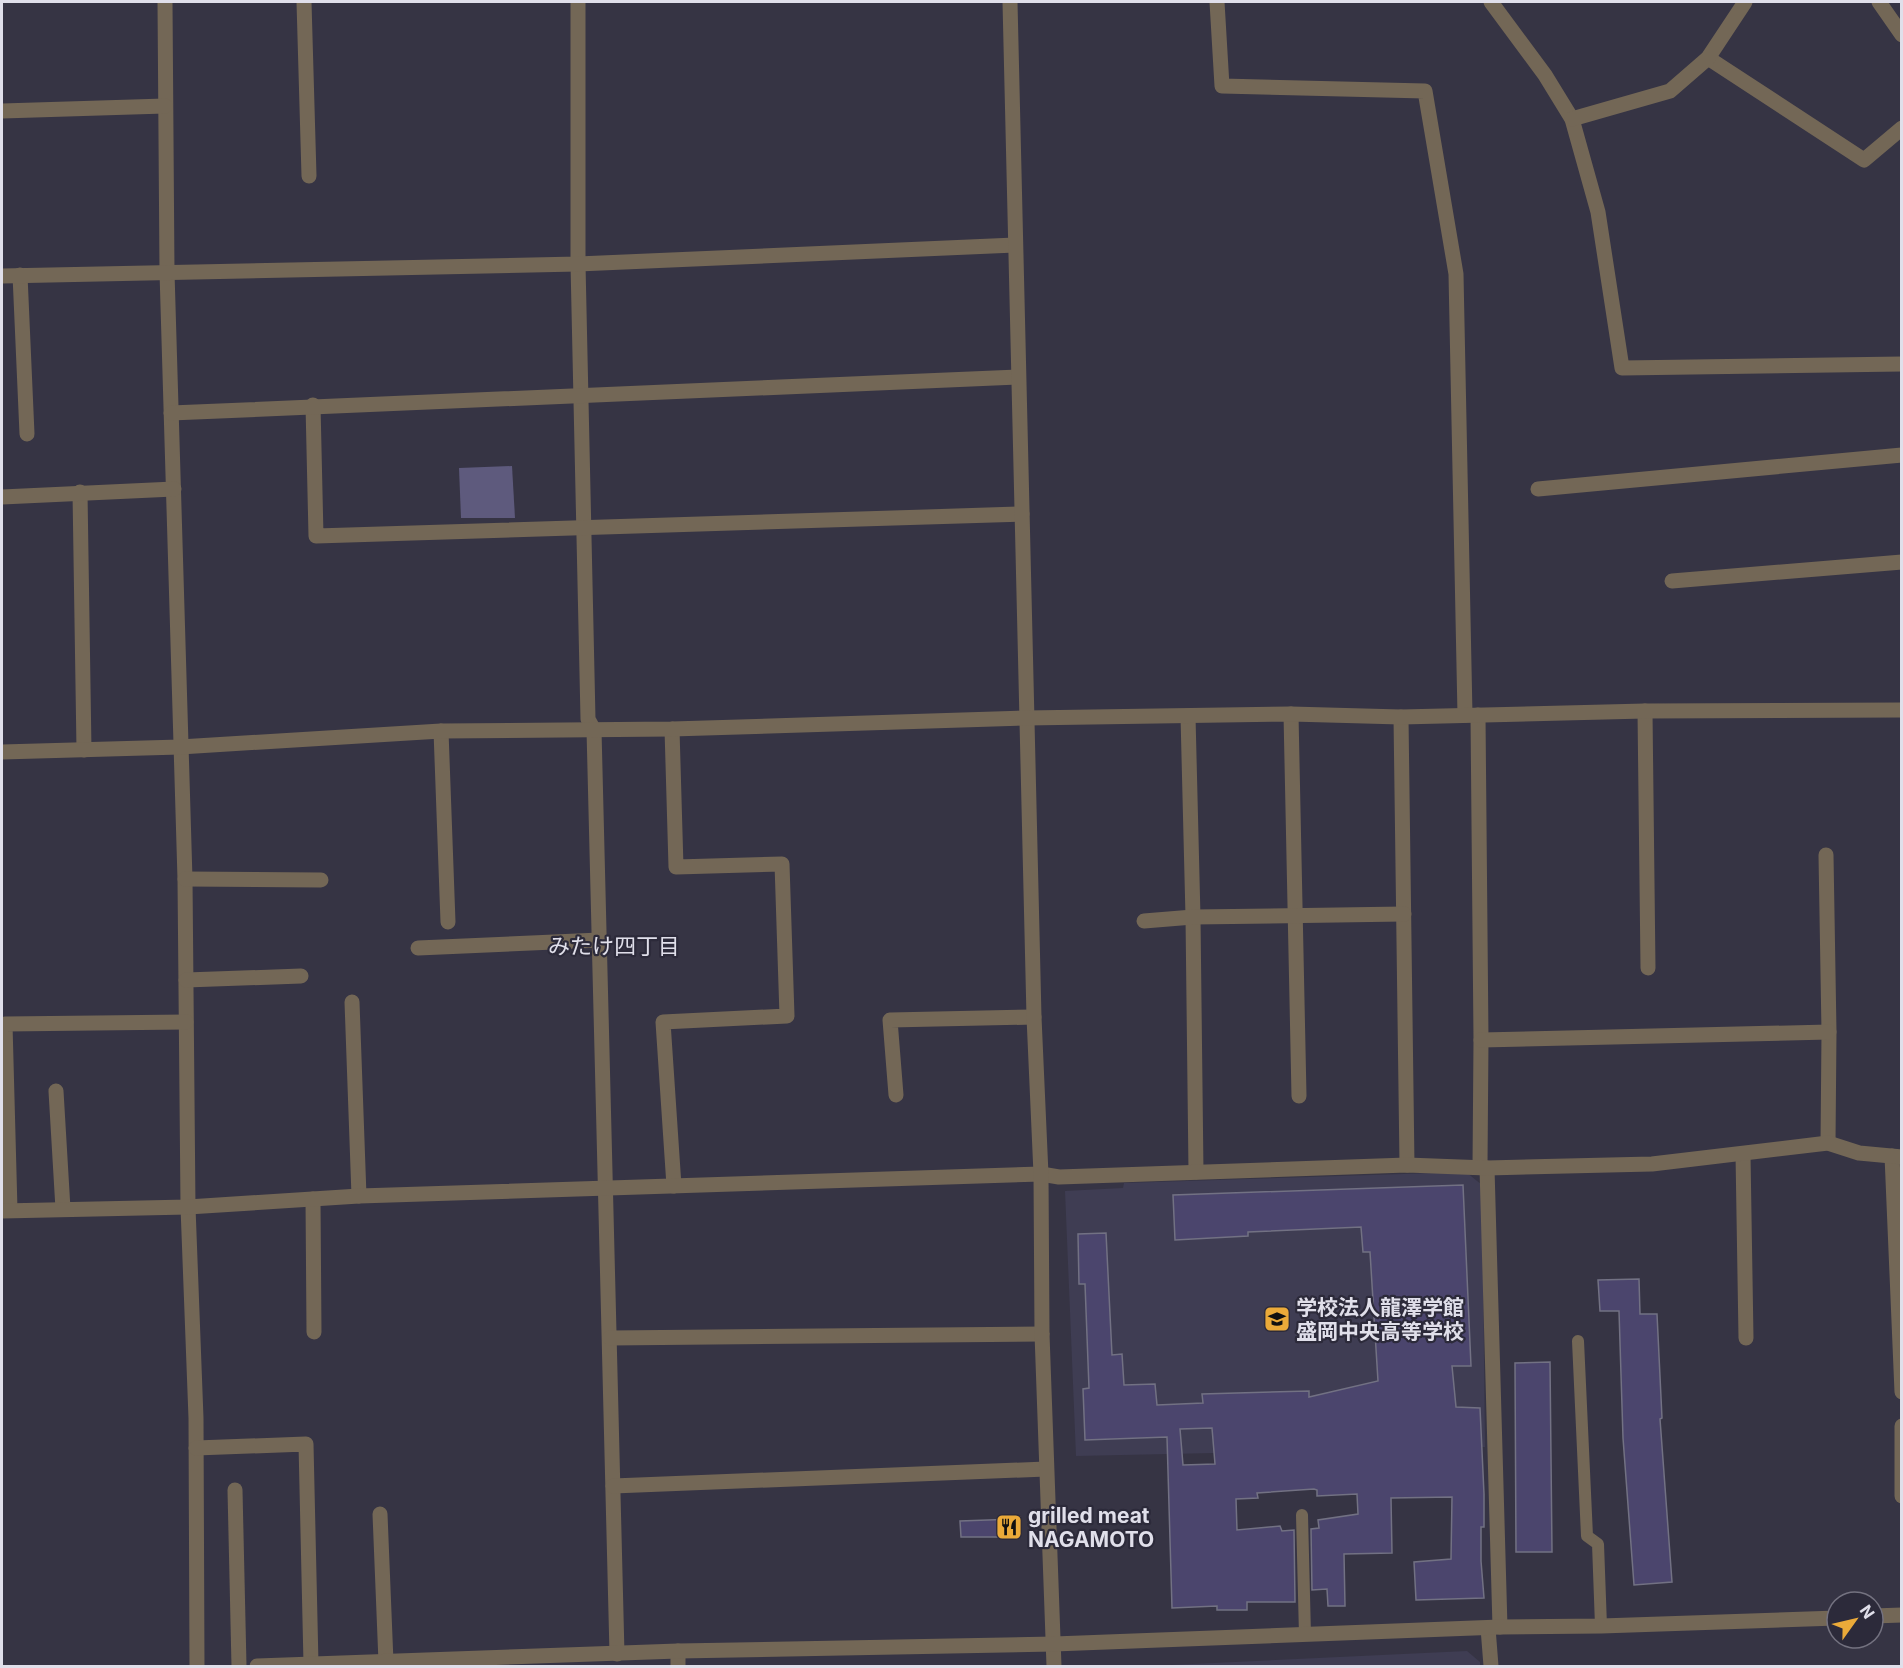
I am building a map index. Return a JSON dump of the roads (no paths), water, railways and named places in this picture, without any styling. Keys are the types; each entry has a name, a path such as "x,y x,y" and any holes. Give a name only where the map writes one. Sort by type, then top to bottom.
{"street":[{"path":"165,2 167,272 185,879 188,1207 196,1448 197,1666"},
{"path":"304,2 309,176"},
{"path":"578,2 578,264 583,528 588,719 594,730 617,1654"},
{"path":"1010,2 1026,718 1034,1017 1041,1174 1042,1334 1054,1666"},
{"path":"1217,2 1222,86 1425,91 1456,274 1481,1040 1494,1627 1491,1666"},
{"path":"1491,2 1545,75 1572,119 1598,212 1622,368 1902,364"},
{"path":"1572,119 1670,91 1708,58 1745,2"},
{"path":"1879,2 1902,35"},
{"path":"1708,58 1864,160 1902,128"},
{"path":"2,111 165,106"},
{"path":"2,276 578,264 1015,245"},
{"path":"20,275 27,434"},
{"path":"171,413 313,405 1018,377"},
{"path":"313,405 316,536 1022,514"},
{"path":"1538,489 1902,455"},
{"path":"2,496 174,489"},
{"path":"80,492 84,750"},
{"path":"1672,581 1902,562"},
{"path":"2,752 180,747 441,731 672,729 1026,718 1291,714 1401,717 1645,711 1902,710"},
{"path":"1645,711 1648,968"},
{"path":"1291,714 1299,1096"},
{"path":"1188,716 1196,1172"},
{"path":"1401,717 1407,1165"},
{"path":"672,729 676,867 782,864 787,1016 663,1022 674,1186"},
{"path":"441,731 447,922"},
{"path":"1826,855 1828,1143"},
{"path":"185,879 321,880"},
{"path":"1144,921 1193,917 1404,914"},
{"path":"418,948 600,940"},
{"path":"186,980 302,976"},
{"path":"352,1002 359,1196"},
{"path":"896,1095 890,1020 1034,1017"},
{"path":"186,1022 5,1024 5,1210 188,1207 359,1196 1041,1174 1059,1177 1407,1165 1483,1167 1652,1164 1828,1143 1859,1153 1897,1156 1902,1392"},
{"path":"1481,1040 1829,1032"},
{"path":"56,1091 63,1209"},
{"path":"1743,1154 1746,1338"},
{"path":"313,1199 314,1332"},
{"path":"610,1338 1042,1334"},
{"path":"1902,1426 1902,1496"},
{"path":"196,1448 306,1444 311,1664"},
{"path":"613,1486 1046,1469"},
{"path":"235,1490 239,1666"},
{"path":"380,1515 386,1662"},
{"path":"1885,1616 1902,1615"},
{"path":"257,1666 617,1654 678,1659 1494,1627 1825,1618"}],"lane":[{"path":"1578,1341 1587,1536 1598,1544 1601,1626"},
{"path":"1302,1515 1305,1635"}],"place":[{"name":"学校法人龍澤学館 盛岡中央高等学校","path":"1277,1319"},
{"name":"grilled meat NAGAMOTO","path":"1009,1527"}],"district":[{"name":"みたけ四丁目","path":"614,946"}]}
